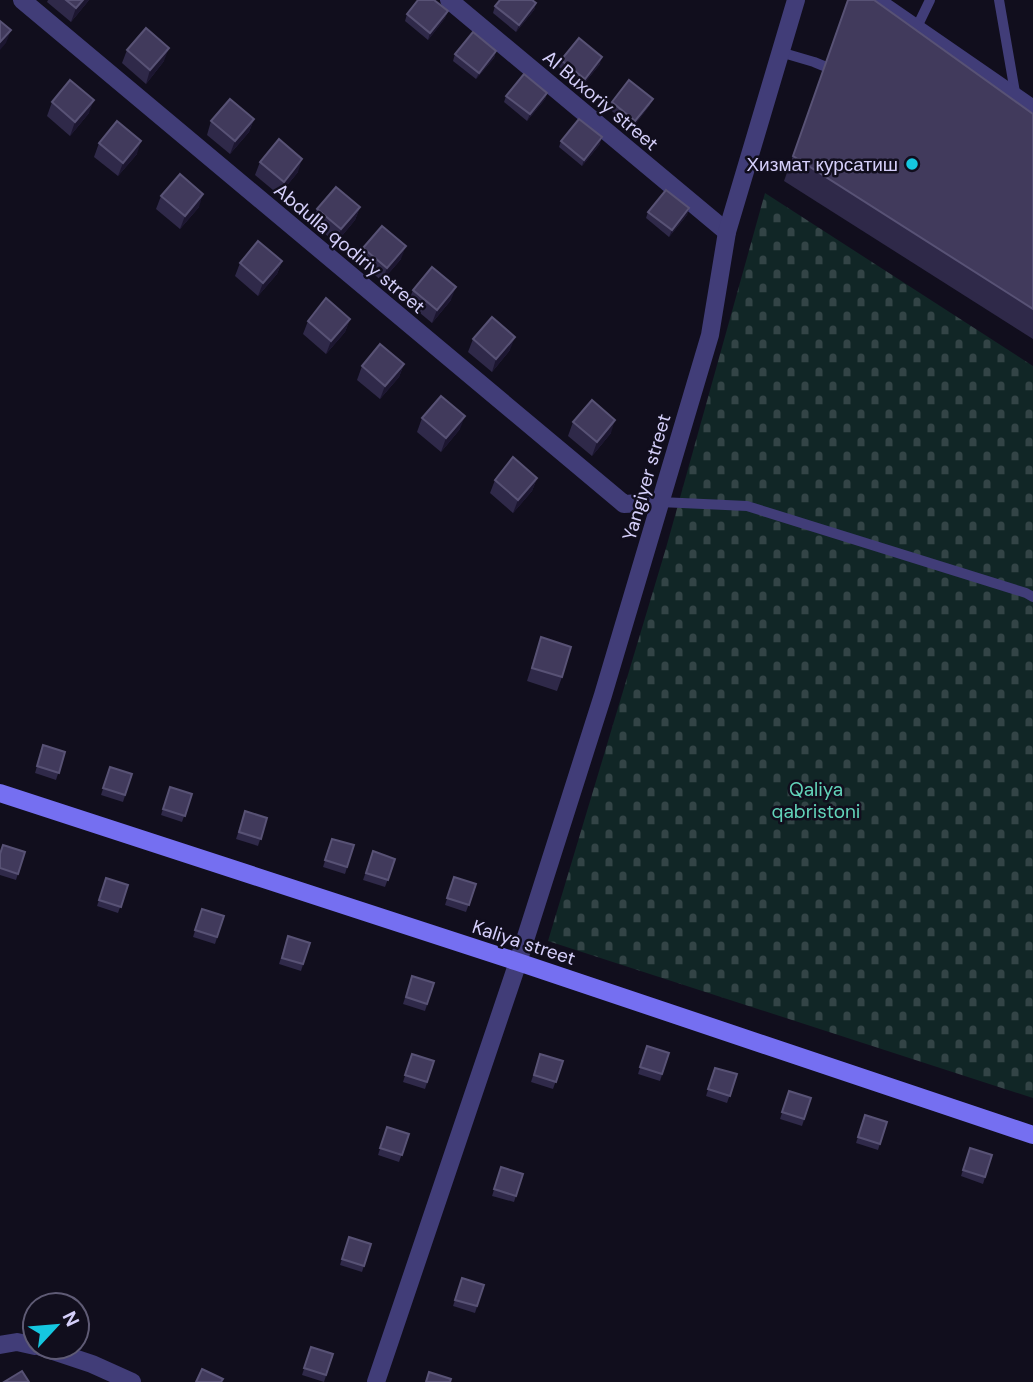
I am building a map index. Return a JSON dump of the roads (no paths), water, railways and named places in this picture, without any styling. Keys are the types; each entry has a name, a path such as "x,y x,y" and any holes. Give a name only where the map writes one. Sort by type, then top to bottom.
{"main road":[{"name":"Kaliya street","path":"0,793 518,962 1033,1135"}],"street":[{"name":"Abdulla qodiriy street","path":"22,0 624,504 660,502"},
{"name":"Al Buxoriy street","path":"449,0 727,232"},
{"name":"Yangiyer street","path":"376,1382 518,962 603,695 710,335 727,232 796,0"},
{"path":"875,0 1033,110"},
{"path":"0,1345 21,1343"},
{"path":"83,1361 132,1382"}],"lane":[{"path":"916,29 930,0"},
{"path":"999,0 1016,98"},
{"path":"780,52 842,74"},
{"path":"660,502 747,506 1030,595 1033,582"}],"place":[{"name":"Хизмат курсатиш","path":"912,164"}],"park label":[{"name":"Qaliya qabristoni","path":"816,800"}]}
